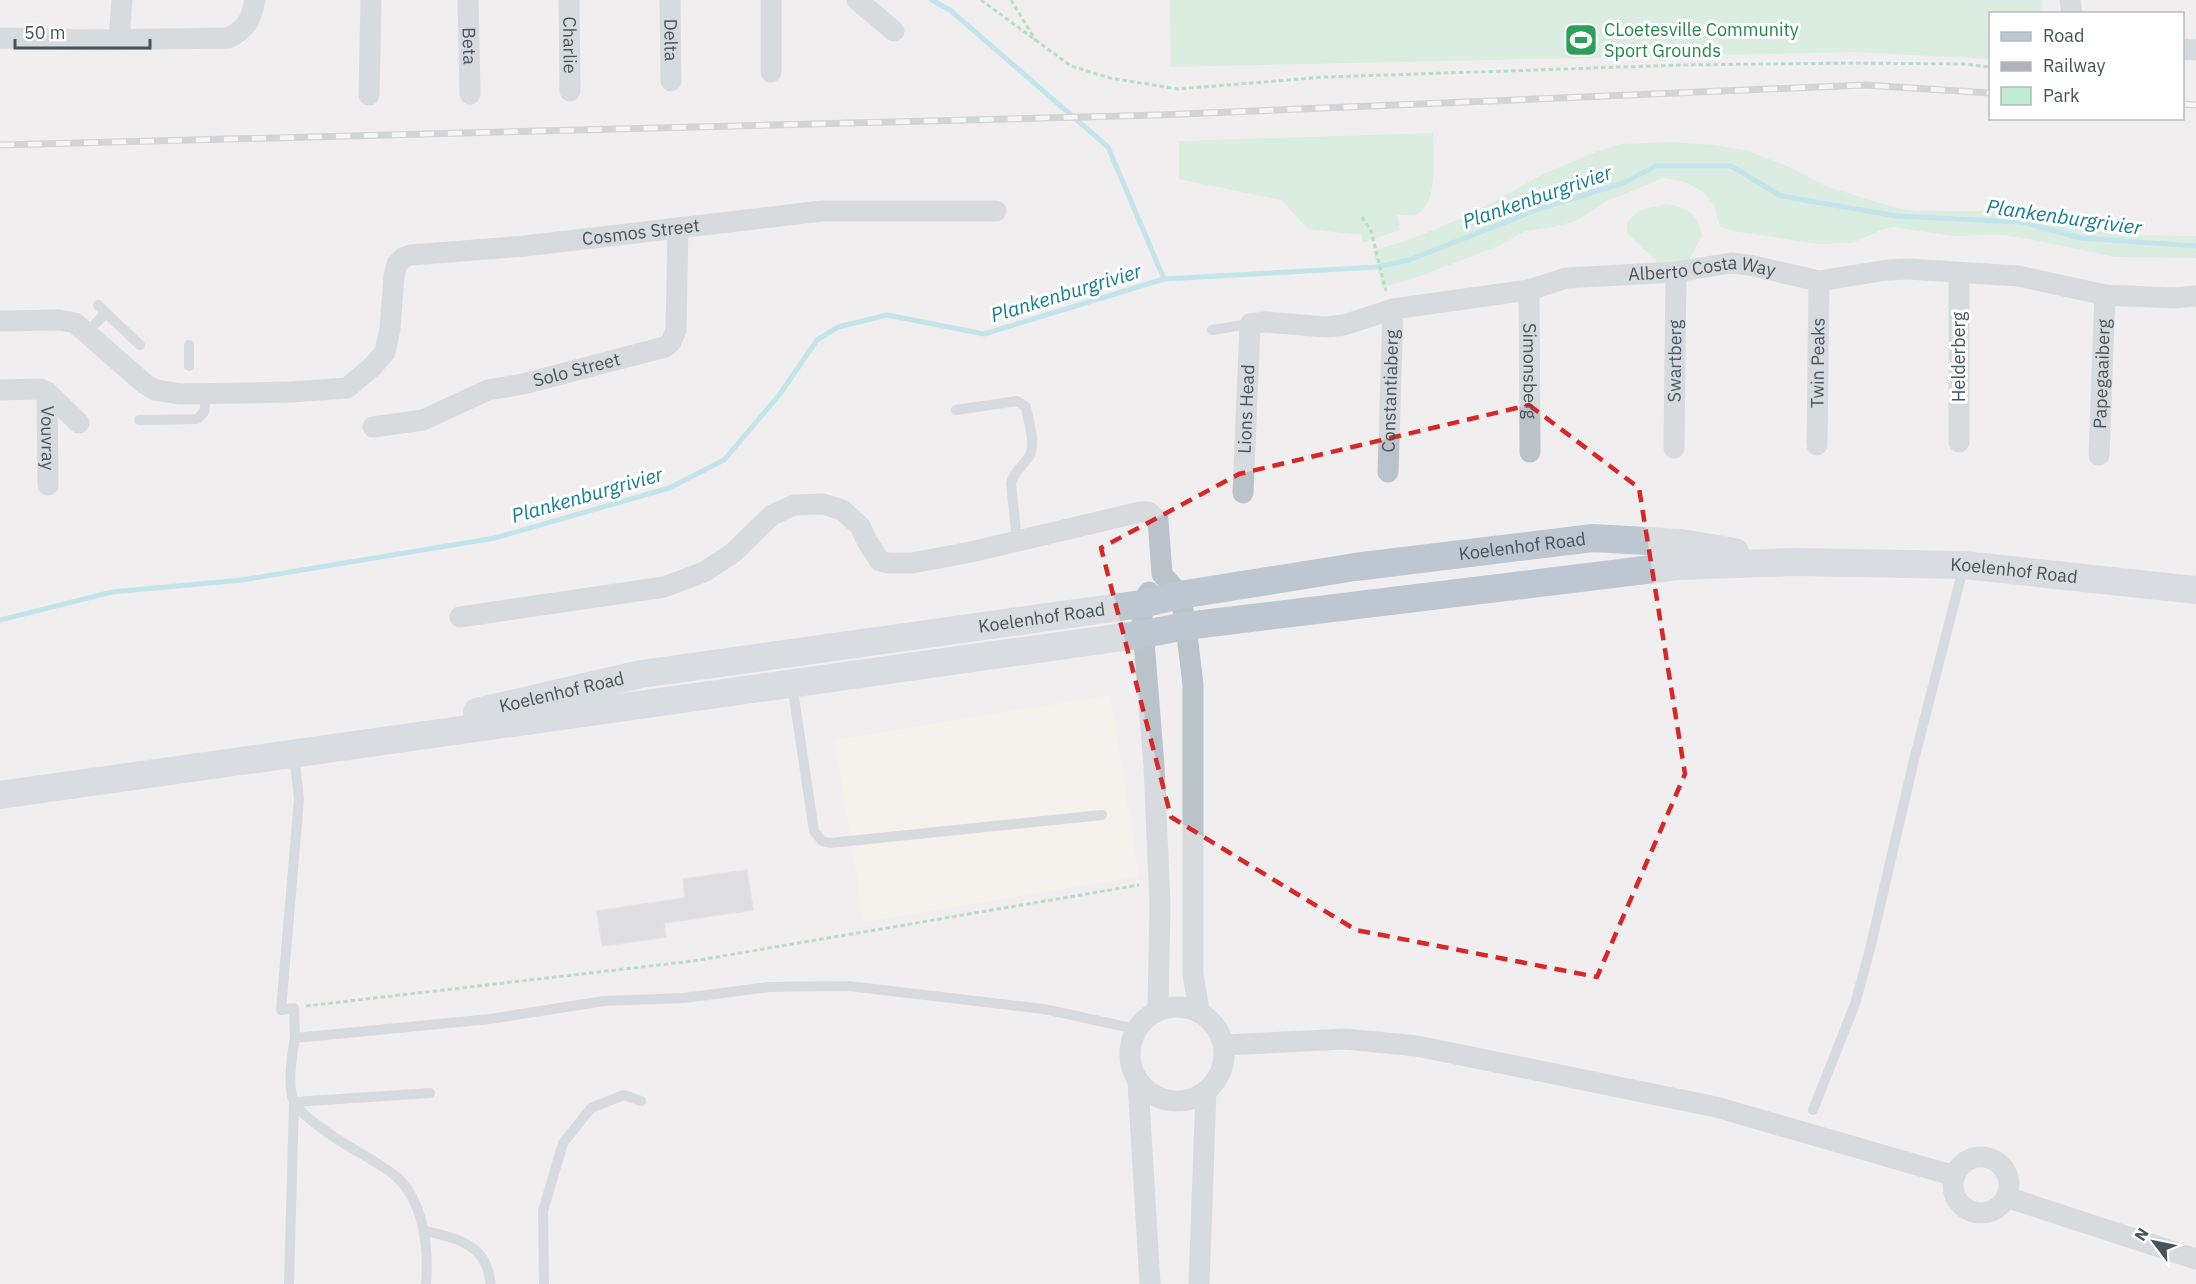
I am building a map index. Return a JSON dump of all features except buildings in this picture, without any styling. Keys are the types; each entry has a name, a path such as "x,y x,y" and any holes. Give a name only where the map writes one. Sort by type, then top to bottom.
{"main road":[{"name":"Koelenhof Road","path":"294,755 641,674 1141,604 1171,584 1355,567 1593,538 1681,543 1795,562"},
{"name":"Koelenhof Road","path":"0,795 1144,634 1186,626 1678,566 1795,562 1964,565 2196,590"}],"street":[{"path":"119,39 122,0"},
{"path":"0,38 33,40 228,38 247,26 255,0"},
{"path":"369,95 371,0"},
{"name":"Beta","path":"468,0 470,94"},
{"name":"Charlie","path":"569,0 570,91"},
{"name":"Delta","path":"670,0 671,81"},
{"path":"771,0 771,72"},
{"path":"857,0 894,31"},
{"name":"Cosmos Street","path":"207,393 291,392 347,388 372,367 385,352 390,329 394,276 397,264 404,257 525,246 822,211 996,211"},
{"name":"Solo Street","path":"374,427 423,420 488,390 523,384 665,347 671,342 676,330 678,229"},
{"name":"Alberto Costa Way","path":"1250,324 1265,322 1326,327 1344,325 1391,304 1528,290 1566,278 1676,272 1731,263 1819,281 1887,270 2018,276 2104,295 2174,298 2196,296"},
{"name":"Swartberg","path":"1674,448 1676,272"},
{"name":"Helderberg","path":"1959,273 1959,442"},
{"name":"Twin Peaks","path":"1817,445 1819,281"},
{"name":"Simonsberg","path":"1528,290 1530,452"},
{"name":"Papegaaiberg","path":"2099,455 2104,295"},
{"name":"Constantiaberg","path":"1388,472 1391,304"},
{"path":"0,321 68,321 75,323 136,377 155,390 181,394 207,393"},
{"name":"Lions Head","path":"1243,493 1250,324"},
{"name":"Vouvray","path":"0,390 34,389 47,392 79,423"},
{"name":"Vouvray","path":"47,392 48,485"},
{"path":"460,617 664,587 704,572 733,553 772,515 794,505 824,504 842,510 860,526 880,561 889,563 912,562 1148,512 1158,520 1171,584 1186,626 1193,685 1193,974 1199,1011"},
{"path":"1141,604 1154,766 1159,882 1158,1010"},
{"path":"1138,1083 1149,1093 1163,1100 1178,1102 1193,1099 1206,1091 1215,1082 1224,1058 1224,1045 1219,1032 1199,1011 1185,1006 1171,1006 1158,1010 1145,1018 1136,1029 1130,1042 1129,1056 1138,1083 1150,1284"},
{"path":"1224,1045 1345,1039 1417,1046 1716,1107 1955,1176"},
{"path":"1199,1284 1206,1091"},
{"path":"1982,1158 1991,1159 1998,1163 2008,1178 2009,1186 2006,1197 1997,1208 1989,1212 1972,1212 1958,1201 1954,1185 1955,1176 1966,1162 1982,1158"},
{"path":"2006,1197 2196,1259"}],"lane":[{"path":"87,332 102,309 140,345"},
{"name":"Alberto Costa Way","path":"1212,330 1250,324"},
{"path":"189,345 189,366"},
{"path":"139,420 197,419 204,412 207,393"},
{"path":"956,410 1017,401 1026,407 1032,447 1029,457 1016,472 1011,483 1017,541"},
{"path":"1813,1110 1855,1004 1868,960 1913,764 1964,565"},
{"path":"792,684 814,831 822,841 830,843 1102,815"},
{"path":"289,1284 294,1102 291,1081 295,1038 294,1008 281,1010 299,799 294,755"},
{"path":"295,1038 490,1019 604,1001 684,998 769,987 849,986 1044,1009 1136,1029"},
{"path":"294,1102 430,1093"},
{"path":"544,1284 543,1211 563,1143 591,1108 624,1095 641,1101"},
{"path":"294,1102 308,1117 337,1140 395,1176 408,1192 425,1231 428,1263 426,1284"},
{"path":"425,1231 457,1238 475,1251 486,1264 491,1284"}],"path":[{"path":"981,0 1071,66 1110,78 1178,89 1326,77 1648,66 1850,63 1964,64 1989,67"},
{"path":"1011,0 1037,43"},
{"path":"1362,217 1371,231 1391,304"},
{"path":"294,1008 693,961 1159,882"}],"highlighted area":[{"path":"1529,405 1639,488 1685,774 1597,977 1356,930 1171,817 1101,548 1239,474"}],"shaded area":[{"path":"1110,695 1139,876 864,922 835,740"}],"green space":[{"name":"CLoetesville Community Sport Grounds","path":"1170,0 2042,0 2042,12 1989,12 1989,59 1854,52 1171,67"},
{"path":"1433,133 1433,178 1428,201 1423,210 1416,215 1397,215 1400,230 1362,243 1362,235 1308,229 1281,200 1179,179 1179,141"},
{"path":"1671,142 1745,150 1787,166 1825,186 1896,208 1918,211 2005,211 2024,213 2119,235 2196,236 2196,258 2115,257 2002,235 1952,236 1893,227 1852,243 1819,244 1720,227 1714,205 1703,192 1686,182 1663,178 1607,201 1578,220 1554,227 1526,231 1498,246 1426,274 1382,288 1373,251 1414,238 1474,213 1543,174 1598,151 1621,144"},
{"path":"1666,204 1687,210 1698,222 1702,236 1687,263 1657,264 1655,259 1627,233 1627,222 1638,211"}],"waterway":[{"path":"932,0 950,10 1108,147 1164,279"},
{"name":"Plankenburgrivier","path":"0,620 112,592 242,580 495,538 669,488 724,460 780,394 817,340 838,327 887,315 984,334 1164,279 1377,267 1409,260 1539,209 1623,183 1656,166 1731,166 1781,196 1897,216 2021,222 2081,238 2196,246"}],"railway":[{"path":"0,145 1159,115 1865,85 1989,93"},
{"path":"2184,104 2196,105"}],"place":[{"name":"CLoetesville Community Sport Grounds","path":"1581,40"}]}
